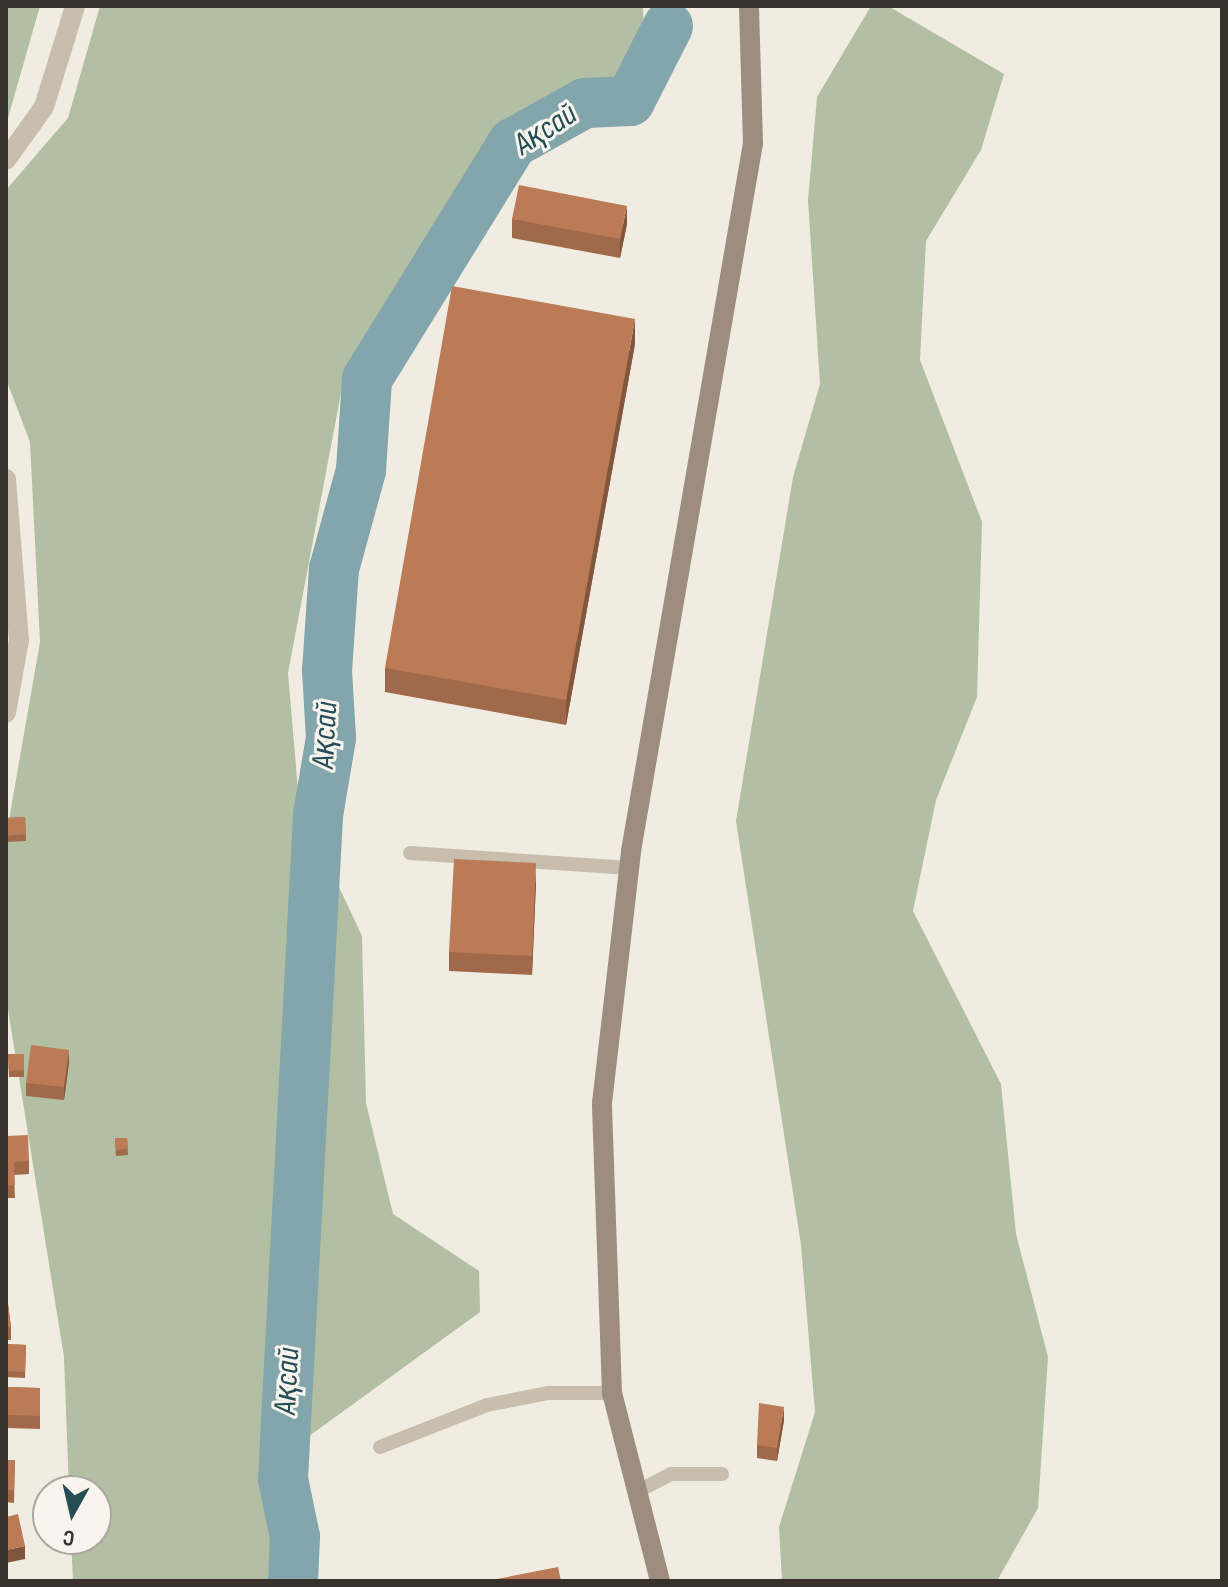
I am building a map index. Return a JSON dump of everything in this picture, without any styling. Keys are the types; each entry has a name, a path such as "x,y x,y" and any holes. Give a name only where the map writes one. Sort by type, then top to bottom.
{"street":[{"path":"6,160 44,107 75,6"},
{"path":"660,1581 612,1393 602,1103 629,868 753,143 749,6"},
{"path":"6,479 19,640 6,713"}],"lane":[{"path":"410,853 629,868"},
{"path":"380,1447 487,1405 549,1393 612,1393"},
{"path":"636,1492 671,1474 722,1474"}],"green space":[{"path":"6,6 40,6 6,125"},
{"path":"100,6 643,6 644,39 609,85 442,214 341,393 288,673 299,802 362,936 366,1103 393,1214 479,1271 480,1312 305,1439 308,1581 73,1581 72,1555 112,1555 112,1475 68,1475 64,1357 6,997 6,837 40,642 30,442 6,379 6,190 68,118"},
{"path":"871,6 888,6 1004,74 981,150 926,241 920,360 982,522 977,697 936,800 913,911 1001,1084 1016,1234 1048,1357 1038,1508 997,1581 782,1581 779,1527 815,1412 801,1245 736,821 793,477 820,384 808,200 817,97"}],"building":[{"path":"519,185 627,206 620,239 512,219"},
{"path":"452,286 635,319 566,700 385,668"},
{"path":"25,817 26,834 6,836 6,818"},
{"path":"454,859 536,863 532,956 449,952"},
{"path":"31,1045 69,1050 64,1087 26,1083"},
{"path":"8,1054 24,1054 24,1070 9,1071"},
{"path":"28,1135 29,1161 14,1162 15,1185 6,1186 6,1136"},
{"path":"115,1138 127,1138 128,1149 116,1150"},
{"path":"6,1289 11,1327 6,1327"},
{"path":"6,1344 26,1345 25,1372 6,1371"},
{"path":"6,1387 40,1388 40,1416 6,1415"},
{"path":"759,1403 784,1407 777,1448 757,1445"},
{"path":"6,1460 15,1460 14,1490 6,1490"},
{"path":"18,1514 25,1546 6,1550 6,1517"},
{"path":"558,1567 561,1581 487,1581"}],"waterway":[{"name":"Ақсай","path":"293,1581 295,1537 283,1479 318,815 331,738 327,671 334,569 361,470 367,379 513,143 585,103 630,101 668,26"}]}
